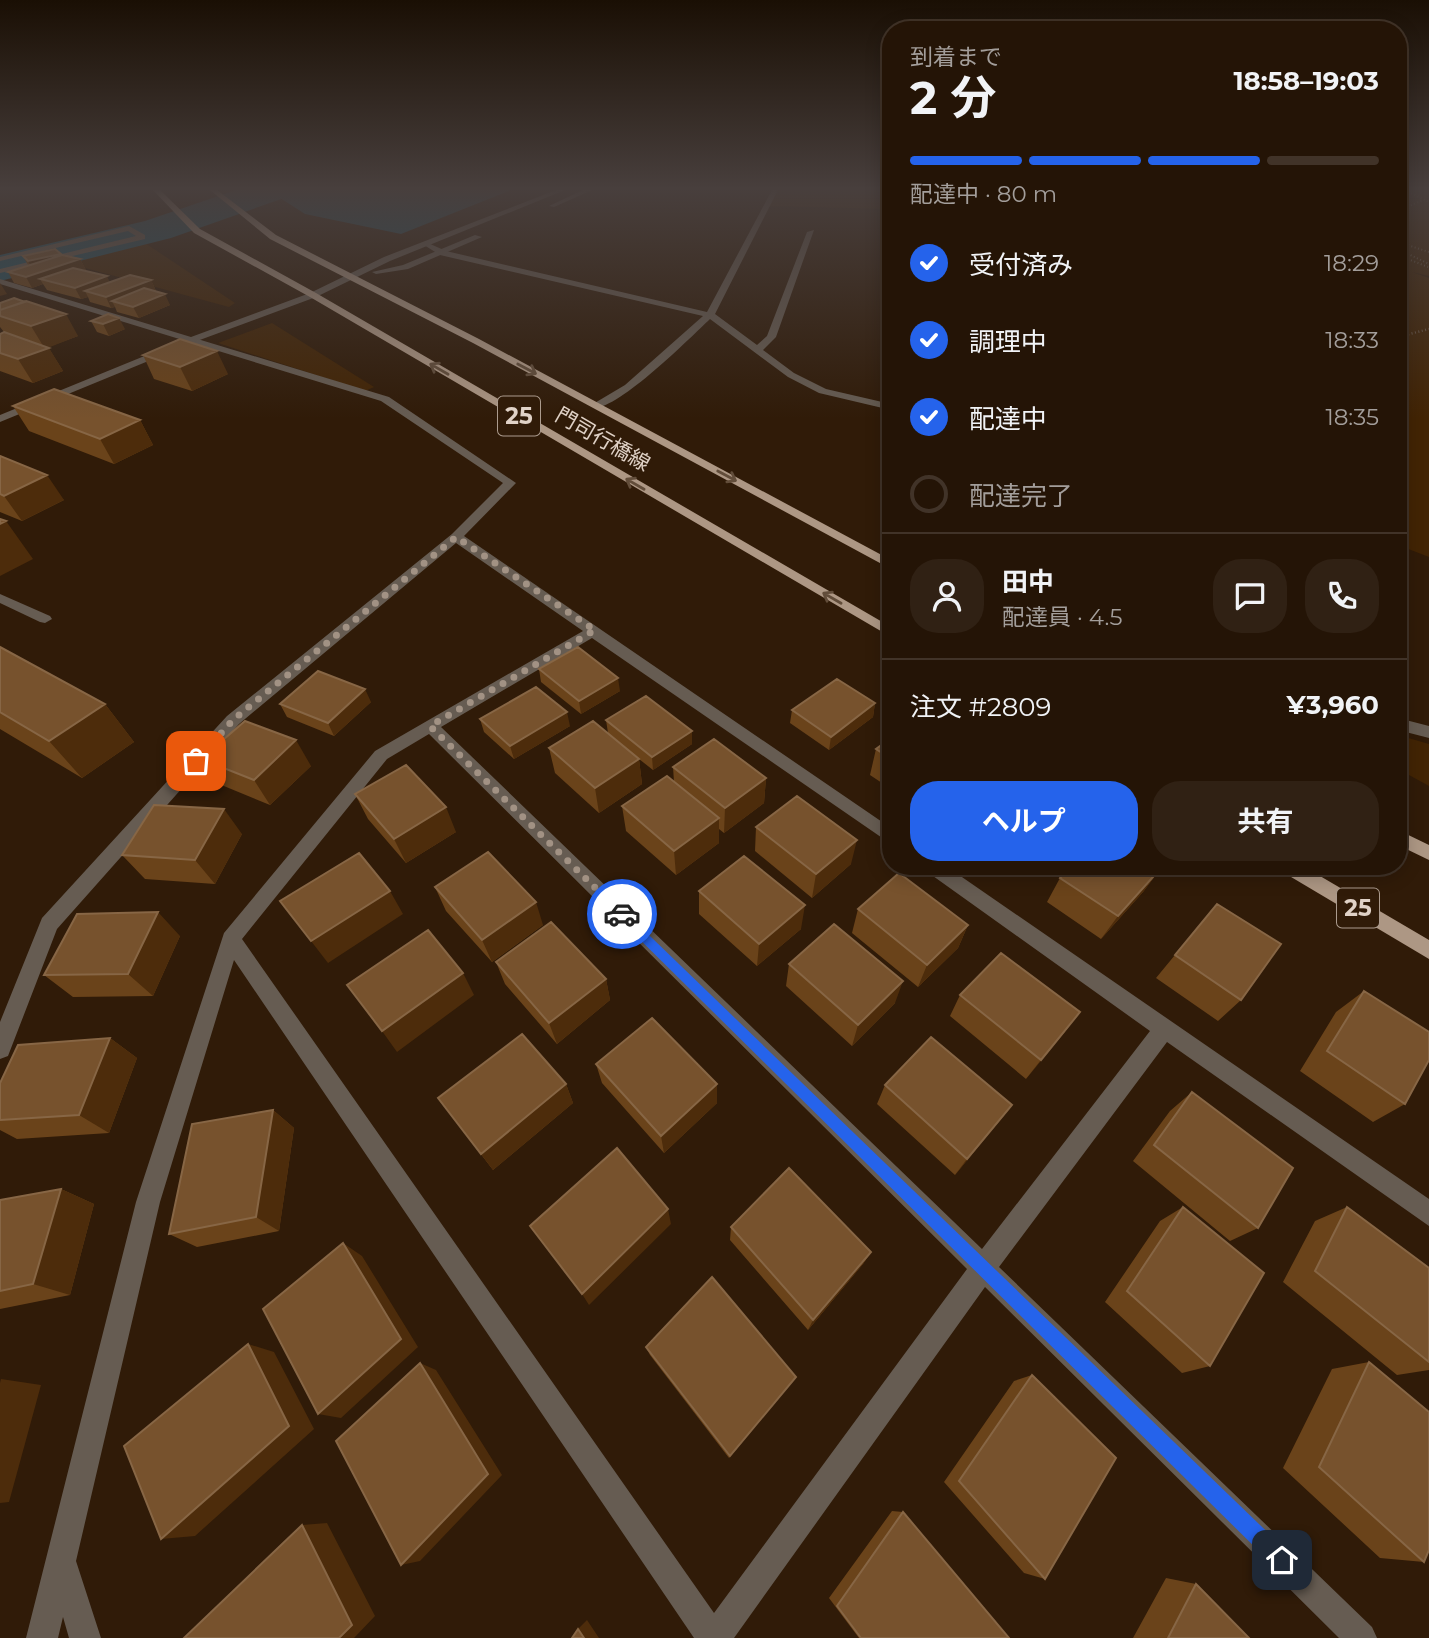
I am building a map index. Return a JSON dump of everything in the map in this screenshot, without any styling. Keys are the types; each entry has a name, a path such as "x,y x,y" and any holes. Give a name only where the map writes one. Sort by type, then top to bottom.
{"main road":[{"name":"門司行橋線","path":"261,266 882,628"},
{"name":"門司行橋線","path":"331,266 882,560"},
{"path":"1407,842 1429,853"},
{"name":"25","path":"1302,875 1429,950"}],"street":[{"path":"0,271 19,266"},
{"path":"0,419 194,339 313,295 377,266"},
{"path":"352,277 407,266"},
{"path":"501,266 710,315 791,375 823,391 882,405"},
{"path":"597,406 629,387 710,315 735,266"},
{"path":"757,350 771,337 798,266"},
{"path":"0,281 385,399 510,483 456,537 233,720 49,924 0,1049"},
{"path":"456,537 595,630 882,831"},
{"path":"0,598 45,619"},
{"path":"42,1638 148,1202 231,939 381,755 595,630"},
{"path":"430,726 1361,1638"},
{"path":"1407,726 1429,732"},
{"path":"945,875 1429,1214"},
{"path":"231,939 714,1638 983,1268 1164,1029"},
{"path":"61,1562 85,1638"}],"path":[{"path":"1407,335 1429,329"}],"shaded area":[{"path":"79,266 180,266 235,303 229,307"},
{"path":"1407,266 1429,266 1429,276 1412,272 1429,278 1429,557 1407,548"},
{"path":"272,323 374,387 365,391 218,343"},
{"path":"1407,738 1429,744 1429,786 1407,774"}],"building":[{"path":"26,266 58,266 26,277 8,272"},
{"path":"73,268 107,276 75,288 40,279"},
{"path":"130,275 151,280 106,297 85,291"},
{"path":"144,288 165,294 133,307 112,301"},
{"path":"14,298 25,302 0,310 0,303"},
{"path":"26,301 66,314 31,326 0,316 0,310"},
{"path":"108,314 119,318 103,324 91,321"},
{"path":"4,332 49,348 18,359 0,353 0,334"},
{"path":"180,339 217,351 180,367 143,355"},
{"path":"54,389 140,420 100,439 13,406"},
{"path":"0,456 47,475 4,496 0,494"},
{"path":"0,647 105,704 49,741 0,712"},
{"path":"578,647 618,678 579,701 539,669"},
{"path":"318,671 365,689 328,723 280,704"},
{"path":"837,679 875,703 831,737 792,710"},
{"path":"536,687 567,712 510,746 480,719"},
{"path":"646,696 692,731 652,757 606,720"},
{"path":"245,721 296,740 254,780 201,759"},
{"path":"593,721 639,759 595,788 549,748"},
{"path":"714,739 766,778 725,808 673,767"},
{"path":"406,765 446,807 394,839 355,794"},
{"path":"667,776 719,818 674,851 622,806"},
{"path":"797,796 857,840 816,874 756,827"},
{"path":"154,805 224,809 195,860 122,855"},
{"path":"488,852 536,902 482,940 435,887"},
{"path":"359,853 390,891 311,941 280,901"},
{"path":"744,856 805,905 759,944 699,891"},
{"path":"897,875 902,875 968,925 927,965 858,909"},
{"path":"1063,875 1155,875 1118,916 1060,878"},
{"path":"1217,904 1281,944 1241,1000 1175,955"},
{"path":"158,912 128,974 44,975 77,914"},
{"path":"551,922 606,979 549,1023 496,962"},
{"path":"834,924 903,981 858,1025 789,964"},
{"path":"428,930 463,973 382,1031 347,985"},
{"path":"1001,953 1080,1012 1041,1060 960,995"},
{"path":"1364,991 1429,1032 1429,1060 1405,1104 1327,1051"},
{"path":"652,1018 717,1084 661,1136 596,1064"},
{"path":"522,1034 566,1084 481,1154 438,1098"},
{"path":"931,1037 1012,1105 967,1159 885,1085"},
{"path":"110,1038 79,1115 0,1120 0,1083 18,1045"},
{"path":"1192,1092 1293,1168 1258,1228 1154,1145"},
{"path":"273,1110 256,1217 169,1234 192,1124"},
{"path":"617,1148 668,1209 582,1294 530,1226"},
{"path":"789,1168 871,1252 813,1320 731,1227"},
{"path":"61,1189 33,1284 0,1291 0,1200"},
{"path":"1183,1207 1264,1273 1210,1366 1127,1291"},
{"path":"1347,1207 1429,1268 1429,1362 1315,1271"},
{"path":"343,1243 401,1339 318,1414 263,1309"},
{"path":"712,1277 796,1377 730,1456 646,1347"},
{"path":"248,1344 289,1426 161,1539 124,1446"},
{"path":"1369,1362 1429,1412 1429,1550 1424,1562 1319,1467"},
{"path":"420,1363 488,1474 401,1565 336,1441"},
{"path":"1032,1375 1116,1458 1045,1579 959,1481"},
{"path":"903,1512 1009,1638 861,1638 837,1606"},
{"path":"302,1525 352,1625 339,1638 184,1638"},
{"path":"1196,1584 1249,1638 1168,1638"},
{"path":"578,1629 584,1638 572,1638"}],"waterway":[{"path":"0,268 6,266"}],"way so far":[{"path":"196,761 233,720 456,537 595,630 430,726 622,914"}],"route":[{"path":"622,914 1282,1560"}]}
